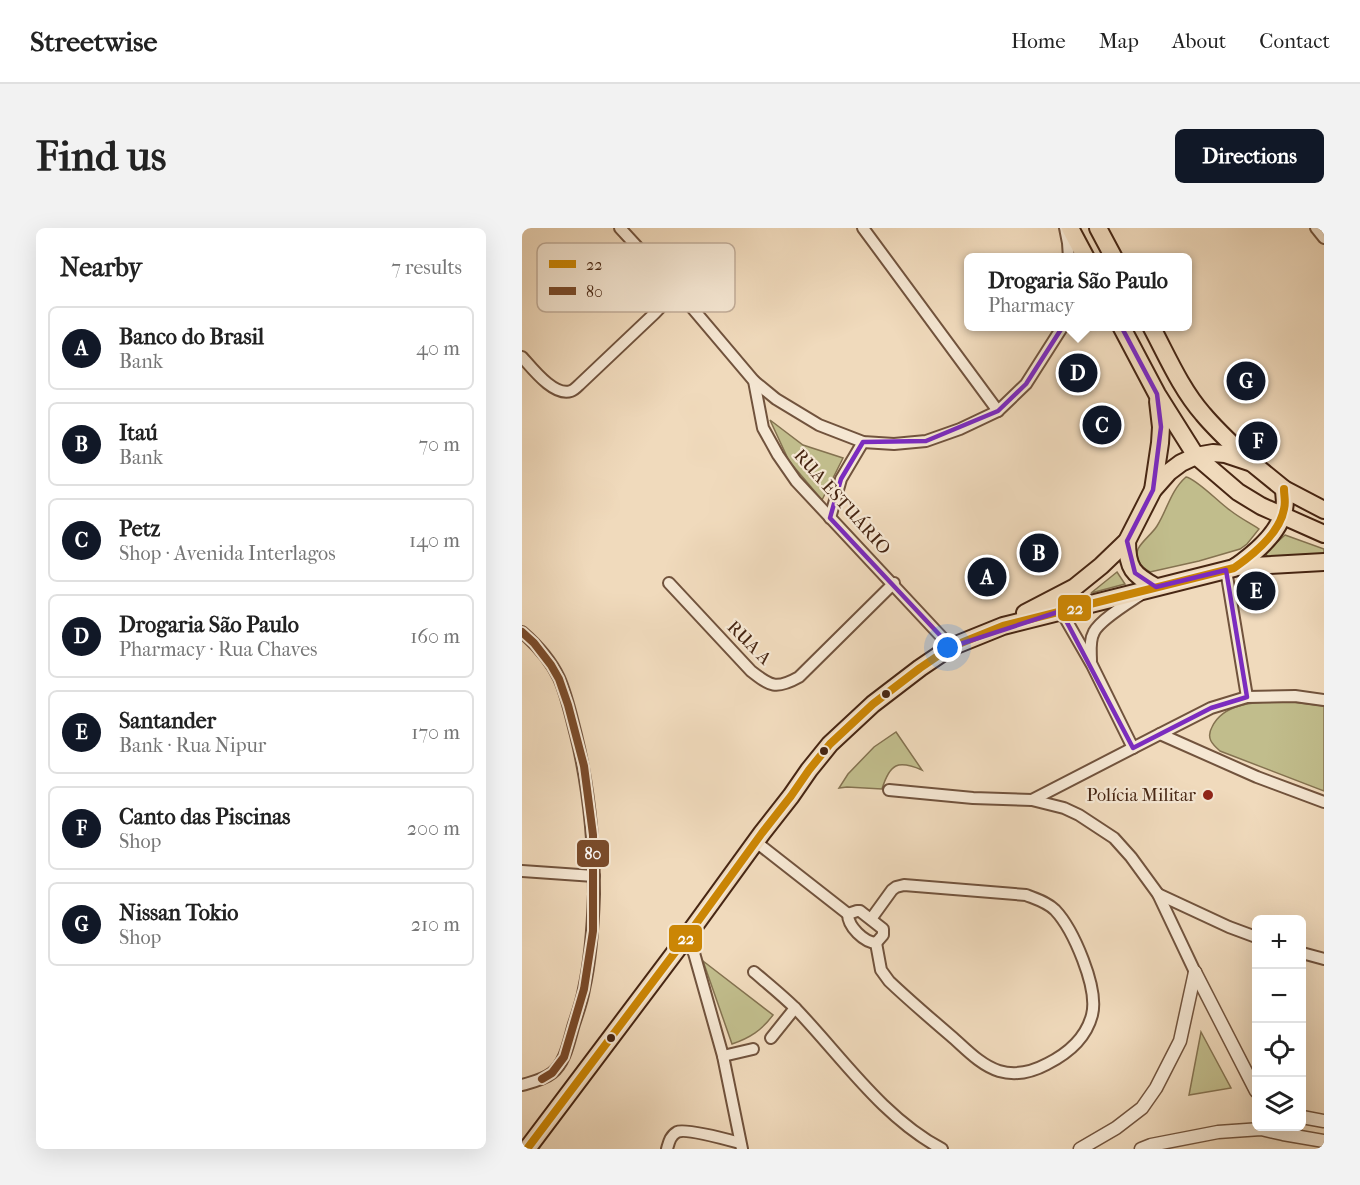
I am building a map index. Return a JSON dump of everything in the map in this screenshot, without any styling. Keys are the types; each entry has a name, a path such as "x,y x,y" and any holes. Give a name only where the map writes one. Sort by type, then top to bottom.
{"main road":[{"path":"1070,228 1083,253"},
{"path":"1098,228 1111,253"},
{"path":"1123,331 1157,394 1196,456 1238,492 1261,506 1324,534"},
{"path":"1153,331 1180,381 1201,413 1221,435 1284,489 1324,510"},
{"path":"1153,490 1161,427 1157,394"},
{"path":"1003,626 1075,587 1101,566 1127,541 1153,490 1169,472 1181,463 1196,456 1213,453 1225,454 1252,463"},
{"path":"1230,569 1249,558 1273,532 1282,516 1285,503 1284,489"},
{"path":"1127,541 1130,565 1135,573 1152,588"},
{"path":"528,1149 809,770 845,729 888,692 951,647 1003,626 1230,569 1324,562"}],"street":[{"name":"RUA ESTUÁRIO","path":"620,228 634,243"},
{"path":"863,228 998,411"},
{"path":"1065,228 1069,253"},
{"path":"1316,228 1324,238"},
{"path":"522,357 545,382 555,389 564,392 572,391 656,312"},
{"name":"RUA ESTUÁRIO","path":"696,312 754,381 763,428 796,481 951,647"},
{"path":"1051,344 1056,331"},
{"path":"754,381 776,399 819,425 863,442 894,444 926,441 960,429 998,411 1026,384 1059,331"},
{"path":"830,518 841,479 863,442"},
{"path":"1297,565 1324,571"},
{"path":"1230,569 1247,697"},
{"name":"RUA A","path":"669,583 751,671 765,682 780,686 798,677 894,584"},
{"path":"1092,665 1090,649 1094,631 1101,622 1152,588"},
{"path":"1061,611 1092,665 1133,748"},
{"path":"522,632 551,665 559,679 568,705 588,791 593,835 594,876 593,931 584,989 570,1040 564,1057 552,1073 522,1084"},
{"path":"1032,800 1211,708 1247,697 1295,696 1324,700"},
{"path":"1160,734 1257,777 1324,802"},
{"path":"889,790 973,798 1032,800 1064,808 1114,838 1158,894 1195,972 1252,1081"},
{"path":"756,842 848,914"},
{"path":"522,871 594,876"},
{"path":"871,919 899,885 1026,895 1039,900 1054,909 1084,960 1090,979 1092,1015 1083,1035 1061,1058 1035,1071 1014,1073 997,1070 977,1059 889,981 881,970 876,943"},
{"path":"1158,894 1252,935"},
{"path":"848,914 860,911 880,926 884,932 876,943"},
{"path":"848,914 848,921 852,926 867,940 876,943"},
{"path":"667,1149 674,1134 684,1131 741,1146 723,1056 694,953 685,939"},
{"path":"1306,954 1324,959"},
{"path":"754,972 795,1008 884,1106 942,1149"},
{"path":"1080,1149 1116,1128 1142,1108 1156,1088 1180,1041 1195,972"},
{"path":"771,1038 795,1008"},
{"path":"723,1056 753,1049"},
{"path":"1306,1118 1324,1120"},
{"path":"1140,1149 1218,1132 1261,1129 1324,1141"}],"highlighted area":[{"path":"1089,310 1122,328 1157,394 1161,427 1153,490 1127,541 1135,573 1156,587 1226,570 1247,697 1211,708 1133,748 1061,611 951,647 830,518 841,479 863,442 926,441 998,411 1026,384 1067,320"}],"shaded area":[{"path":"770,420 803,445 843,458 822,500 789,461"},
{"path":"1186,477 1259,529 1240,549 1150,572 1140,563 1137,556 1138,549 1157,526 1173,494"},
{"path":"1285,535 1324,549 1324,554 1268,557 1265,553"},
{"path":"1117,572 1125,584 1091,593"},
{"path":"1285,701 1324,706 1324,791 1220,751 1211,740 1212,727 1225,712 1244,705"},
{"path":"896,732 922,770 907,765 896,766 888,774 882,789 839,788 848,774 874,747"},
{"path":"703,961 773,1015 760,1029 732,1044"},
{"path":"1201,1032 1231,1088 1189,1095"}],"transit line":[{"name":"22","path":"527,1149 809,770 830,744 873,704 951,647 1003,626 1234,568 1258,550 1272,535 1282,518 1285,506 1284,489"},
{"name":"80","path":"522,632 534,643 559,679 584,766 593,835 593,931 584,989 564,1057 552,1073 542,1079"}],"place":[{"name":"Drogaria São Paulo","path":"1078,373"},
{"name":"Nissan Tokio","path":"1246,381"},
{"name":"Petz","path":"1102,425"},
{"name":"Canto das Piscinas","path":"1258,441"},
{"name":"Itaú","path":"1039,553"},
{"name":"Banco do Brasil","path":"987,577"},
{"name":"Santander","path":"1256,591"},
{"name":"Polícia Militar","path":"1208,795"}]}
